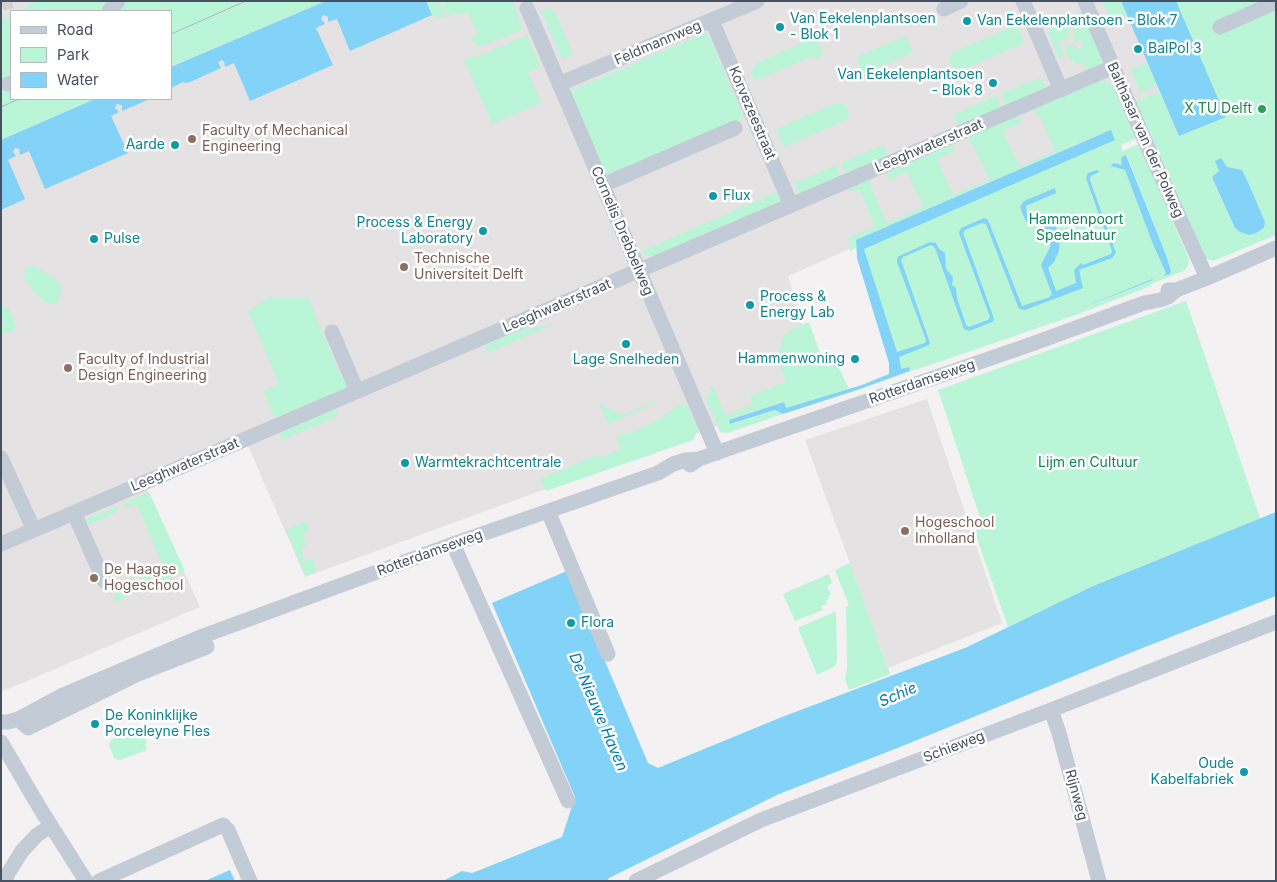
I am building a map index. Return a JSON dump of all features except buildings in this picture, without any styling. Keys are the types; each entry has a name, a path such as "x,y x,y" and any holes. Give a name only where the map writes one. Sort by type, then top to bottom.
{"street":[{"name":"Feldmannweg","path":"559,84 757,1"},
{"path":"944,9 961,1"},
{"path":"1023,1 1061,90"},
{"name":"Balthasar van der Polweg","path":"1085,1 1200,266 1207,278"},
{"path":"1220,27 1276,2"},
{"name":"Cornelis Drebbelweg","path":"527,8 717,453"},
{"name":"Korvezeestraat","path":"712,20 791,205"},
{"name":"Leeghwaterstraat","path":"1,544 1113,67"},
{"path":"603,185 735,128"},
{"name":"Rotterdamseweg","path":"1,722 18,719 28,728 138,674 207,646 203,636 453,544 658,473 668,474 688,467 699,459 1032,344 1144,303 1152,295 1165,290 1176,290 1276,248"},
{"path":"332,332 357,392"},
{"path":"1,458 34,530"},
{"path":"548,511 608,654"},
{"path":"74,513 104,581"},
{"path":"453,544 568,801"},
{"name":"Schieweg","path":"636,881 761,820 1276,622"},
{"name":"Rijnweg","path":"1051,710 1062,742 1099,881"},
{"path":"1,742 86,881"},
{"path":"99,881 223,825 228,830 250,881"},
{"path":"6,881 7,875 22,851 37,835 51,826"}],"shaded area":[{"name":"Technische Universiteit Delft","path":"1,1 1276,1 1276,232 1151,123 1116,132 788,276 822,388 305,577 247,443 146,487 200,607 1,692"},
{"name":"Hogeschool Inholland","path":"927,399 1002,623 888,668 805,440"}],"green space":[{"path":"38,1 326,1 175,65 172,62 172,10 24,10 27,9 26,6"},
{"path":"426,1 440,1 446,16 439,18 432,15"},
{"path":"443,1 512,1 523,29 483,46 478,46 470,38 478,34 468,12 461,15 459,12 449,16"},
{"path":"1102,1 1121,1 1127,15 1111,22"},
{"path":"1176,1 1276,1 1276,235 1213,261 1204,258 1134,102 1160,92 1179,136 1226,117","holes":["1219,171 1250,187 1265,222 1264,228 1212,177"]},
{"path":"548,8 556,14 573,55 562,59 541,10"},
{"path":"1082,11 1102,58 1101,64 1086,70 1083,62 1075,65 1074,61 1070,62 1065,47 1072,44 1073,47 1076,46 1078,49 1084,47 1081,39 1075,42 1072,35 1075,34 1073,27 1076,26 1072,17"},
{"path":"10,16 10,100 93,100 1,140 1,20"},
{"path":"1066,22 1070,31 1067,32 1069,38 1058,42 1064,57 1059,59 1048,32 1050,31 1049,27"},
{"path":"1017,25 1024,43 964,69 953,67 950,63 953,52"},
{"path":"707,32 744,118 607,177 570,91"},
{"path":"527,35 540,67 528,72 541,103 492,124 464,59 482,55"},
{"path":"906,36 913,53 863,74 856,57"},
{"path":"809,40 816,41 821,46 822,53 818,58 815,60 813,56 755,81 751,71 756,68 755,64"},
{"path":"1147,63 1158,86 1140,92 1131,69"},
{"path":"1041,77 1046,87 1006,105 1001,94"},
{"name":"Hammenpoort Speelnatuur","path":"1098,81 1110,83 1137,138 1121,145 1123,151 1139,144 1189,259 1188,266 1184,271 1151,284 1151,286 1073,316 918,369 897,373 859,245 1105,132 856,240 856,248 850,251 849,237 875,226 859,189 850,192 848,189 870,179 871,187 887,223 923,207 907,172 889,180 886,173 952,144 955,151 937,159 953,195 989,180 968,137 1019,115 1022,122 1003,131 1019,167 1055,151 1039,115 1037,116 1034,109","holes":["1125,156 1127,156 1171,271 1163,276 1166,273","1152,279 1089,306 935,359 1084,307"]},
{"path":"996,96 1001,107 959,125 954,114"},
{"path":"836,103 844,104 848,108 849,116 844,121 784,147 776,129"},
{"path":"883,145 888,156 846,174 841,163"},
{"path":"836,165 841,176 799,194 794,183"},
{"path":"777,192 781,201 653,256 647,256 642,251"},
{"path":"29,266 35,266 58,281 62,290 58,303 49,304 39,297 25,279 25,271"},
{"path":"270,297 308,297 341,377 345,376 350,387 278,418 277,415 274,416 263,391 279,384 248,311"},
{"name":"Lijm en Cultuur","path":"1186,301 1261,521 1037,613 1008,627 974,530 983,526 938,390"},
{"path":"1,306 8,307 17,328 1,335 1,327 3,326"},
{"path":"809,322 822,359 833,355 849,389 786,408 783,402 729,419 731,424 776,410 783,414 728,433 720,432 705,396 711,393 709,387 713,386 726,416 753,404 750,396 786,382 777,358 784,336 793,329"},
{"path":"556,323 488,353 485,345 527,327 528,329"},
{"path":"654,402 656,403 608,424 600,405 603,404 604,407 624,415"},
{"path":"681,404 687,406 698,430 693,440 546,491 540,479 597,455 599,458 621,449 616,435 629,433 661,419"},
{"path":"336,409 339,415 283,440 279,433"},
{"path":"149,492 185,571 115,602 113,598 117,595 112,586 133,577 135,582 143,579 140,574 162,564 137,504 125,508 123,504"},
{"path":"116,507 118,512 83,527 81,521"},
{"path":"307,521 309,531 304,532 306,546 301,547 304,561 313,559 316,572 306,576 286,530"},
{"path":"850,563 890,674 849,690 845,679 847,668 846,607 849,605 835,570"},
{"path":"829,574 832,583 827,586 831,595 828,596 827,604 821,606 823,610 795,621 783,594"},
{"path":"836,611 837,662 834,667 817,675 798,628"},
{"path":"140,725 147,743 145,744 147,750 120,760 114,758 109,745 110,741"}],"water":[{"path":"326,1 426,1 432,15 350,51 337,19 328,22 328,17 323,15 321,19 325,24 316,28 333,65 250,101 234,63 225,67 222,60 218,62 221,68 190,82 183,82 172,88 172,67"},
{"path":"1121,1 1176,1 1226,117 1179,136"},
{"path":"93,100 148,100 122,111 122,105 117,104 115,108 119,112 111,116 128,153 45,189 29,151 20,155 19,149 15,148 13,152 16,156 8,160 25,199 1,210 1,140"},
{"path":"1111,130 1115,140 864,249 897,352 925,343 926,340 897,262 899,256 930,242 936,243 939,249 945,253 946,269 953,277 952,285 956,288 957,298 966,325 969,327 988,320 990,317 959,233 961,228 984,218 988,220 1022,306 1050,297 1052,294 1041,265 1050,247 1051,238 1044,227 1035,222 1026,222 1020,207 1024,201 1055,188 1056,193 1026,206 1027,214 1049,218 1056,227 1060,239 1059,251 1054,262 1048,268 1056,291 1076,283 1074,270 1081,263 1083,265 1111,254 1112,251 1086,178 1088,173 1097,170 1099,172 1091,176 1090,180 1116,253 1112,258 1079,270 1083,288 1025,310 1019,309 986,224 982,223 965,230 963,233 992,313 994,320 992,322 969,331 964,329 935,248 931,245 903,257 901,260 930,343 899,357 901,369 909,367 910,371 783,414 775,410 730,424 729,420 784,402 786,408 862,385 889,374 889,363 857,258 856,240"},
{"path":"1126,155 1166,255 1171,271 1170,274 1163,276 1166,273 1125,170 1111,166 1113,163 1122,165 1121,158"},
{"path":"1221,158 1227,167 1242,170 1250,187 1265,222 1264,228 1256,233 1249,235 1235,228 1212,177 1219,171 1215,161"},
{"path":"1152,279 1085,307 920,364 1084,307"},
{"path":"1276,512 1276,596 779,794 609,878 607,881 443,881 462,871 472,873 562,837 575,797 492,603 567,571 648,763 658,768 782,717 965,648 1091,587"},
{"path":"230,870 235,881 205,881"}],"tunnel":[{"path":"2,3 12,1"}],"tram line":[{"path":"172,34 246,1"},
{"path":"1,107 17,100"}],"place":[{"name":"Van Eekelenplantsoen - Blok 7","path":"967,21"},
{"name":"Van Eekelenplantsoen - Blok 1","path":"780,27"},
{"name":"BalPol 3","path":"1138,49"},
{"name":"Van Eekelenplantsoen - Blok 8","path":"993,83"},
{"name":"X TU Delft","path":"1262,109"},
{"name":"Faculty of Mechanical Engineering","path":"192,139"},
{"name":"Aarde","path":"175,145"},
{"name":"Flux","path":"713,196"},
{"name":"Process & Energy Laboratory","path":"483,231"},
{"name":"Pulse","path":"94,239"},
{"name":"Technische Universiteit Delft","path":"404,267"},
{"name":"Process & Energy Lab","path":"750,305"},
{"name":"Lage Snelheden","path":"626,344"},
{"name":"Hammenwoning","path":"855,359"},
{"name":"Faculty of Industrial Design Engineering","path":"68,368"},
{"name":"Warmtekrachtcentrale","path":"405,463"},
{"name":"Hogeschool Inholland","path":"905,531"},
{"name":"De Haagse Hogeschool","path":"94,578"},
{"name":"Flora","path":"571,623"},
{"name":"De Koninklijke Porceleyne Fles","path":"95,724"},
{"name":"Oude Kabelfabriek","path":"1244,772"}],"water label":[{"name":"Schie","path":"898,695"},
{"name":"De Nieuwe Haven","path":"598,712"}]}
